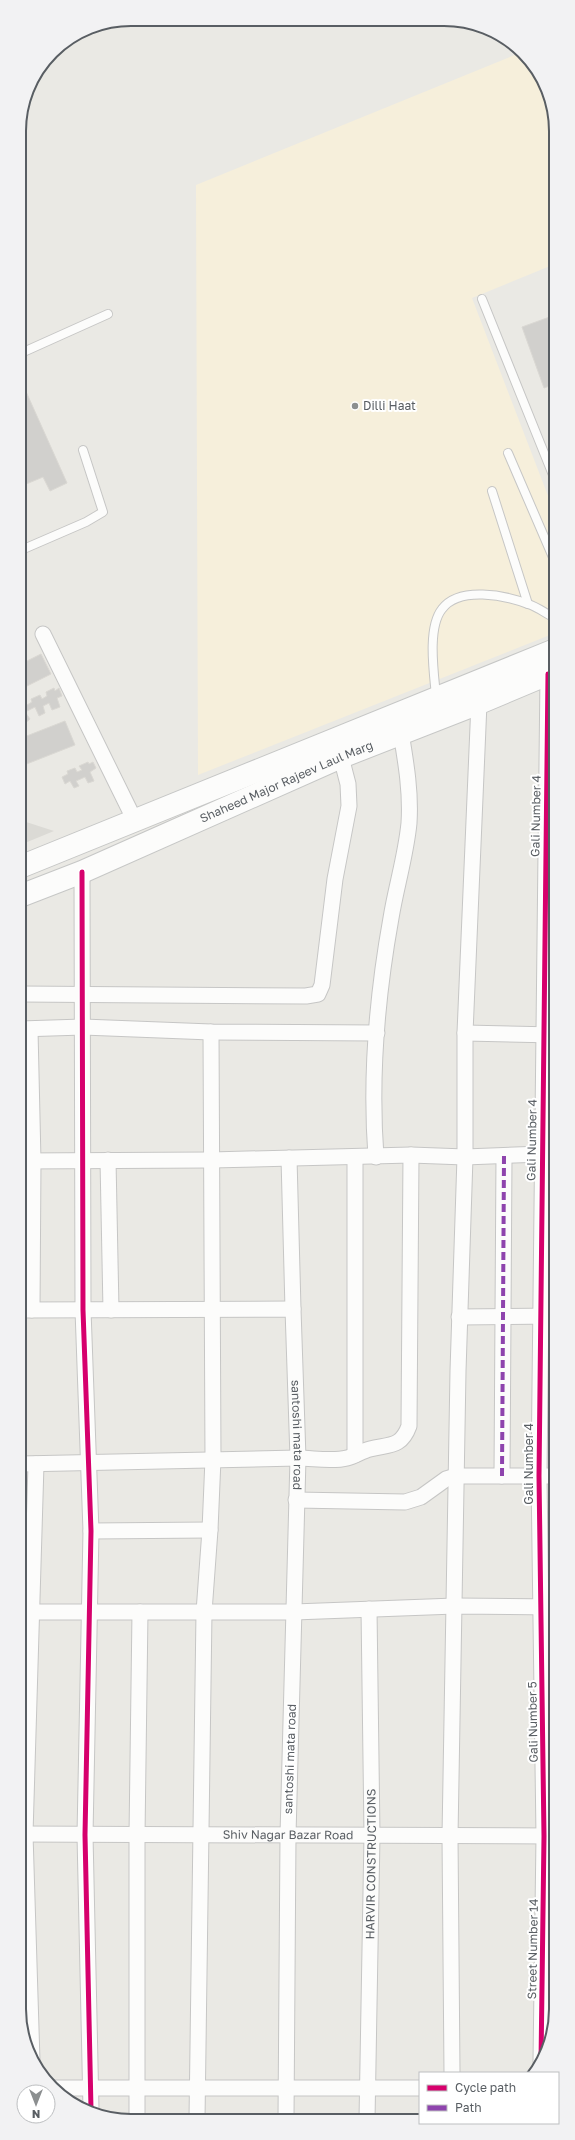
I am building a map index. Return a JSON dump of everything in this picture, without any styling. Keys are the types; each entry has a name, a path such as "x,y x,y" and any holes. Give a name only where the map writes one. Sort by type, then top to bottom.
{"street":[{"path":"43,634 135,821"},
{"name":"Shaheed Major Rajeev Laul Marg","path":"26,865 549,652"},
{"name":"Shaheed Major Rajeev Laul Marg","path":"26,894 82,872 341,757 401,732 479,703 549,673"},
{"path":"452,2072 450,1836 459,1317 465,1157 465,1033 479,703"},
{"path":"376,1157 373,1120 377,1033 391,918 409,823 409,780 401,732"},
{"path":"26,994 306,996 318,994 322,985 335,879 349,806 348,784 341,757"},
{"path":"82,872 82,1310 90,1461 91,1531 91,1612 85,1834 91,2106"},
{"path":"26,1030 83,1027 211,1032 377,1033"},
{"path":"197,2114 204,1612 213,1459 211,1310 211,1032"},
{"path":"465,1033 549,1034"},
{"name":"Gali Number 4","path":"549,1049 542,1154 549,1171 540,1316 539,1476 549,1607"},
{"path":"293,1309 26,1310 26,1161 212,1160 411,1155 465,1157 542,1154"},
{"path":"26,1464 90,1461 213,1459 298,1458 334,1460 399,1442 405,1437 408,1426 411,1155"},
{"path":"502,1476 504,1156"},
{"path":"355,1157 355,1455"},
{"name":"santoshi mata road","path":"286,2114 288,1835 298,1458 289,1158"},
{"path":"108,1160 111,1310"},
{"path":"459,1317 549,1316"},
{"path":"36,1464 26,1612 294,1612 455,1606 549,1607"},
{"path":"296,1500 405,1502 421,1497 446,1479 456,1476 549,1476"},
{"path":"91,1531 210,1530"},
{"name":"HARVIR CONSTRUCTIONS","path":"367,2114 372,1835 369,1609"},
{"path":"136,2114 137,1834 140,1612"},
{"name":"Shiv Nagar Bazar Road","path":"26,1834 549,1836"},
{"name":"Street Number 14","path":"542,2047 549,1861"},
{"path":"26,1925 31,2040"},
{"path":"63,2088 419,2088"}],"lane":[{"path":"482,299 549,465"},
{"path":"26,351 108,314"},
{"path":"26,548 86,522 103,512 83,450"},
{"path":"508,453 549,548"},
{"path":"492,491 528,604"},
{"path":"436,699 433,648 435,625 441,609 452,599 472,594 496,596 528,604 549,615"}],"shaded area":[{"name":"Dilli Haat","path":"516,55 535,78 541,91 548,117 549,266 472,298 549,498 549,635 198,775 196,185"},
{"path":"26,822 54,831 26,843"}],"building":[{"path":"549,317 549,386 544,388 522,327"},
{"path":"26,392 67,483 50,491 43,477 26,484"},
{"path":"41,654 51,674 26,686 26,662"},
{"path":"54,688 55,691 59,688 62,696 57,698 60,707 52,710 49,703 43,706 45,713 39,716 35,707 26,712 26,704 27,705 32,702 31,699 40,695 42,699 47,696 46,692"},
{"path":"26,713 30,719 26,722"},
{"path":"65,721 75,745 26,764 26,736"},
{"path":"88,762 89,764 93,762 96,768 90,772 94,781 88,783 85,777 76,781 79,786 74,788 70,781 65,784 62,777 68,774 67,771 75,768 77,772 82,770 79,766"}],"marked path":[{"path":"502,1476 504,1156"}],"cycle path":[{"name":"Gali Number 5","path":"541,2048 544,1836 539,1476 548,674"},
{"path":"82,872 83,1310 91,1531 85,1835 91,2106"}],"place":[{"name":"Dilli Haat","path":"355,406"}]}
